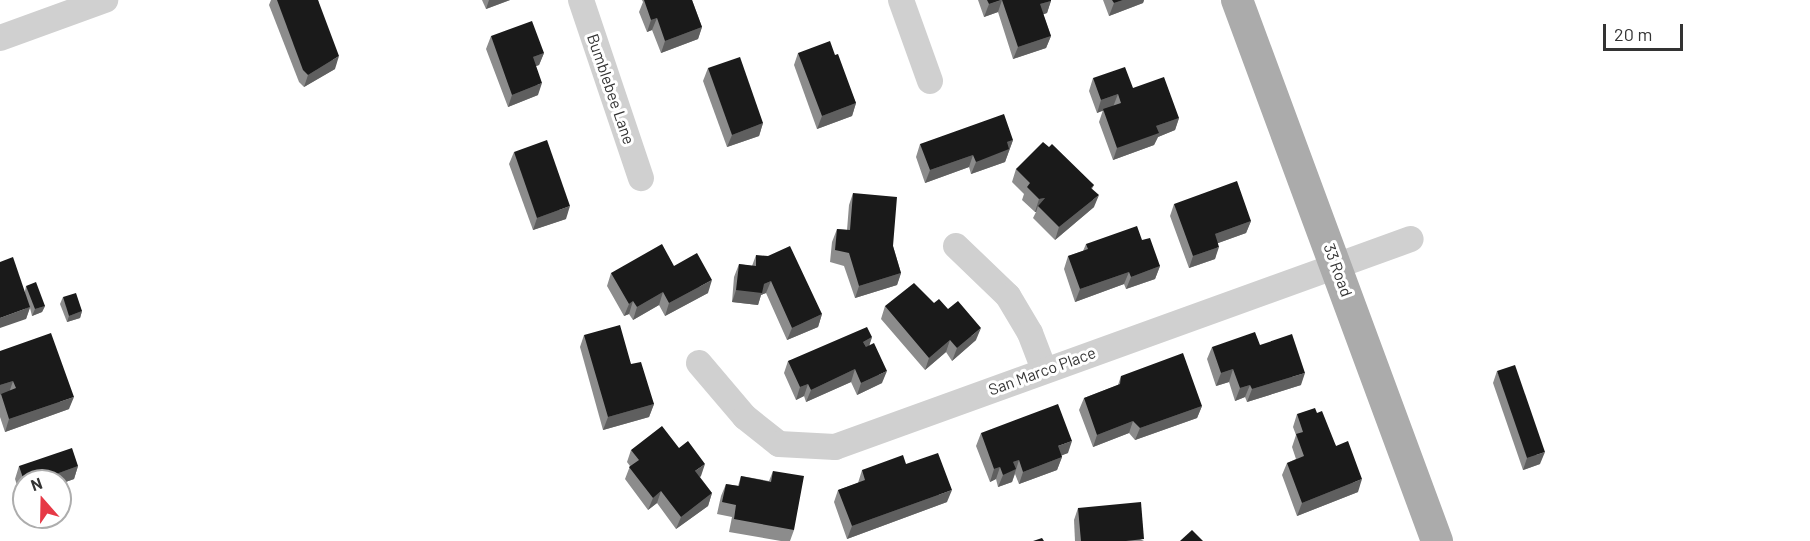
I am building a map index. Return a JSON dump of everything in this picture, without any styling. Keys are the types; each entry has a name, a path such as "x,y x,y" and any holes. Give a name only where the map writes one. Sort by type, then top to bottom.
{"main road":[{"name":"33 Road","path":"1237,0 1437,541"}],"street":[{"path":"0,38 105,0"},
{"name":"Bumblebee Lane","path":"581,0 641,178"},
{"path":"900,0 930,81"},
{"name":"San Marco Place","path":"699,363 745,417 779,444 835,447 1411,239"},
{"path":"956,246 1008,296 1030,333 1044,370"}],"building":[{"path":"277,0 318,0 339,56 308,75 303,70"},
{"path":"644,0 692,0 702,27 665,41 657,18 651,20"},
{"path":"987,0 1001,0 989,4"},
{"path":"1002,0 1051,0 1040,4 1051,36 1018,47"},
{"path":"532,21 544,53 533,57 542,83 512,95 491,36"},
{"path":"830,41 835,55 838,54 856,103 822,116 798,53"},
{"path":"740,57 763,123 732,135 708,68"},
{"path":"1125,67 1133,88 1164,77 1179,118 1156,126 1159,133 1117,148 1103,109 1121,103 1118,94 1101,100 1093,78"},
{"path":"1004,114 1013,140 1007,142 1009,149 976,162 973,155 930,170 920,144"},
{"path":"547,140 570,206 537,218 514,152"},
{"path":"1043,142 1049,147 1052,144 1094,185 1091,188 1099,195 1059,227 1038,206 1045,198 1039,199 1027,187 1030,183 1016,169"},
{"path":"1237,181 1251,221 1215,234 1219,247 1193,256 1174,204"},
{"path":"853,193 897,197 893,246 901,273 859,286 849,253 835,250 837,229 850,230"},
{"path":"1137,226 1142,240 1150,238 1160,266 1131,277 1129,272 1080,289 1068,256 1088,249 1086,244"},
{"path":"662,244 674,266 697,253 712,280 669,303 663,292 637,307 633,301 629,304 611,273"},
{"path":"790,246 822,314 792,328 771,281 764,284 762,293 736,290 739,264 756,266 756,255 768,256"},
{"path":"13,257 30,307 0,318 0,262"},
{"path":"36,282 45,306 35,309 26,286"},
{"path":"914,283 934,303 939,299 948,309 958,301 981,328 957,348 950,340 929,358 885,306"},
{"path":"76,293 82,311 69,316 63,297"},
{"path":"620,325 631,364 641,362 654,404 608,417 584,335"},
{"path":"867,327 872,337 863,342 866,347 874,343 887,371 861,383 855,369 811,390 808,384 800,387 788,361"},
{"path":"1255,332 1260,345 1292,334 1305,373 1252,389 1250,385 1240,388 1233,369 1221,373 1212,347"},
{"path":"51,333 74,397 9,419 1,394 16,388 13,381 0,385 0,351"},
{"path":"1183,353 1202,406 1140,428 1133,421 1097,435 1084,398 1120,384 1121,376"},
{"path":"1515,365 1545,452 1527,458 1497,371"},
{"path":"1058,404 1072,441 1058,446 1062,457 1023,472 1019,460 1013,462 1016,469 1003,475 1000,467 994,469 981,433"},
{"path":"1315,408 1317,413 1322,411 1336,446 1348,441 1362,479 1302,503 1287,463 1304,456 1296,434 1303,432 1297,414"},
{"path":"662,426 679,448 688,441 705,464 695,471 712,493 681,517 661,491 653,498 629,467 639,460 631,450"},
{"path":"72,448 78,466 70,469 20,469 19,466"},
{"path":"938,453 952,490 852,526 838,490 865,480 862,470 903,455 906,464"},
{"path":"773,471 804,476 794,530 734,519 736,505 722,502 726,484 739,486 741,476 771,482"},
{"path":"1141,502 1144,539 1081,541 1078,508"},
{"path":"1192,530 1203,541 1180,541"}]}
